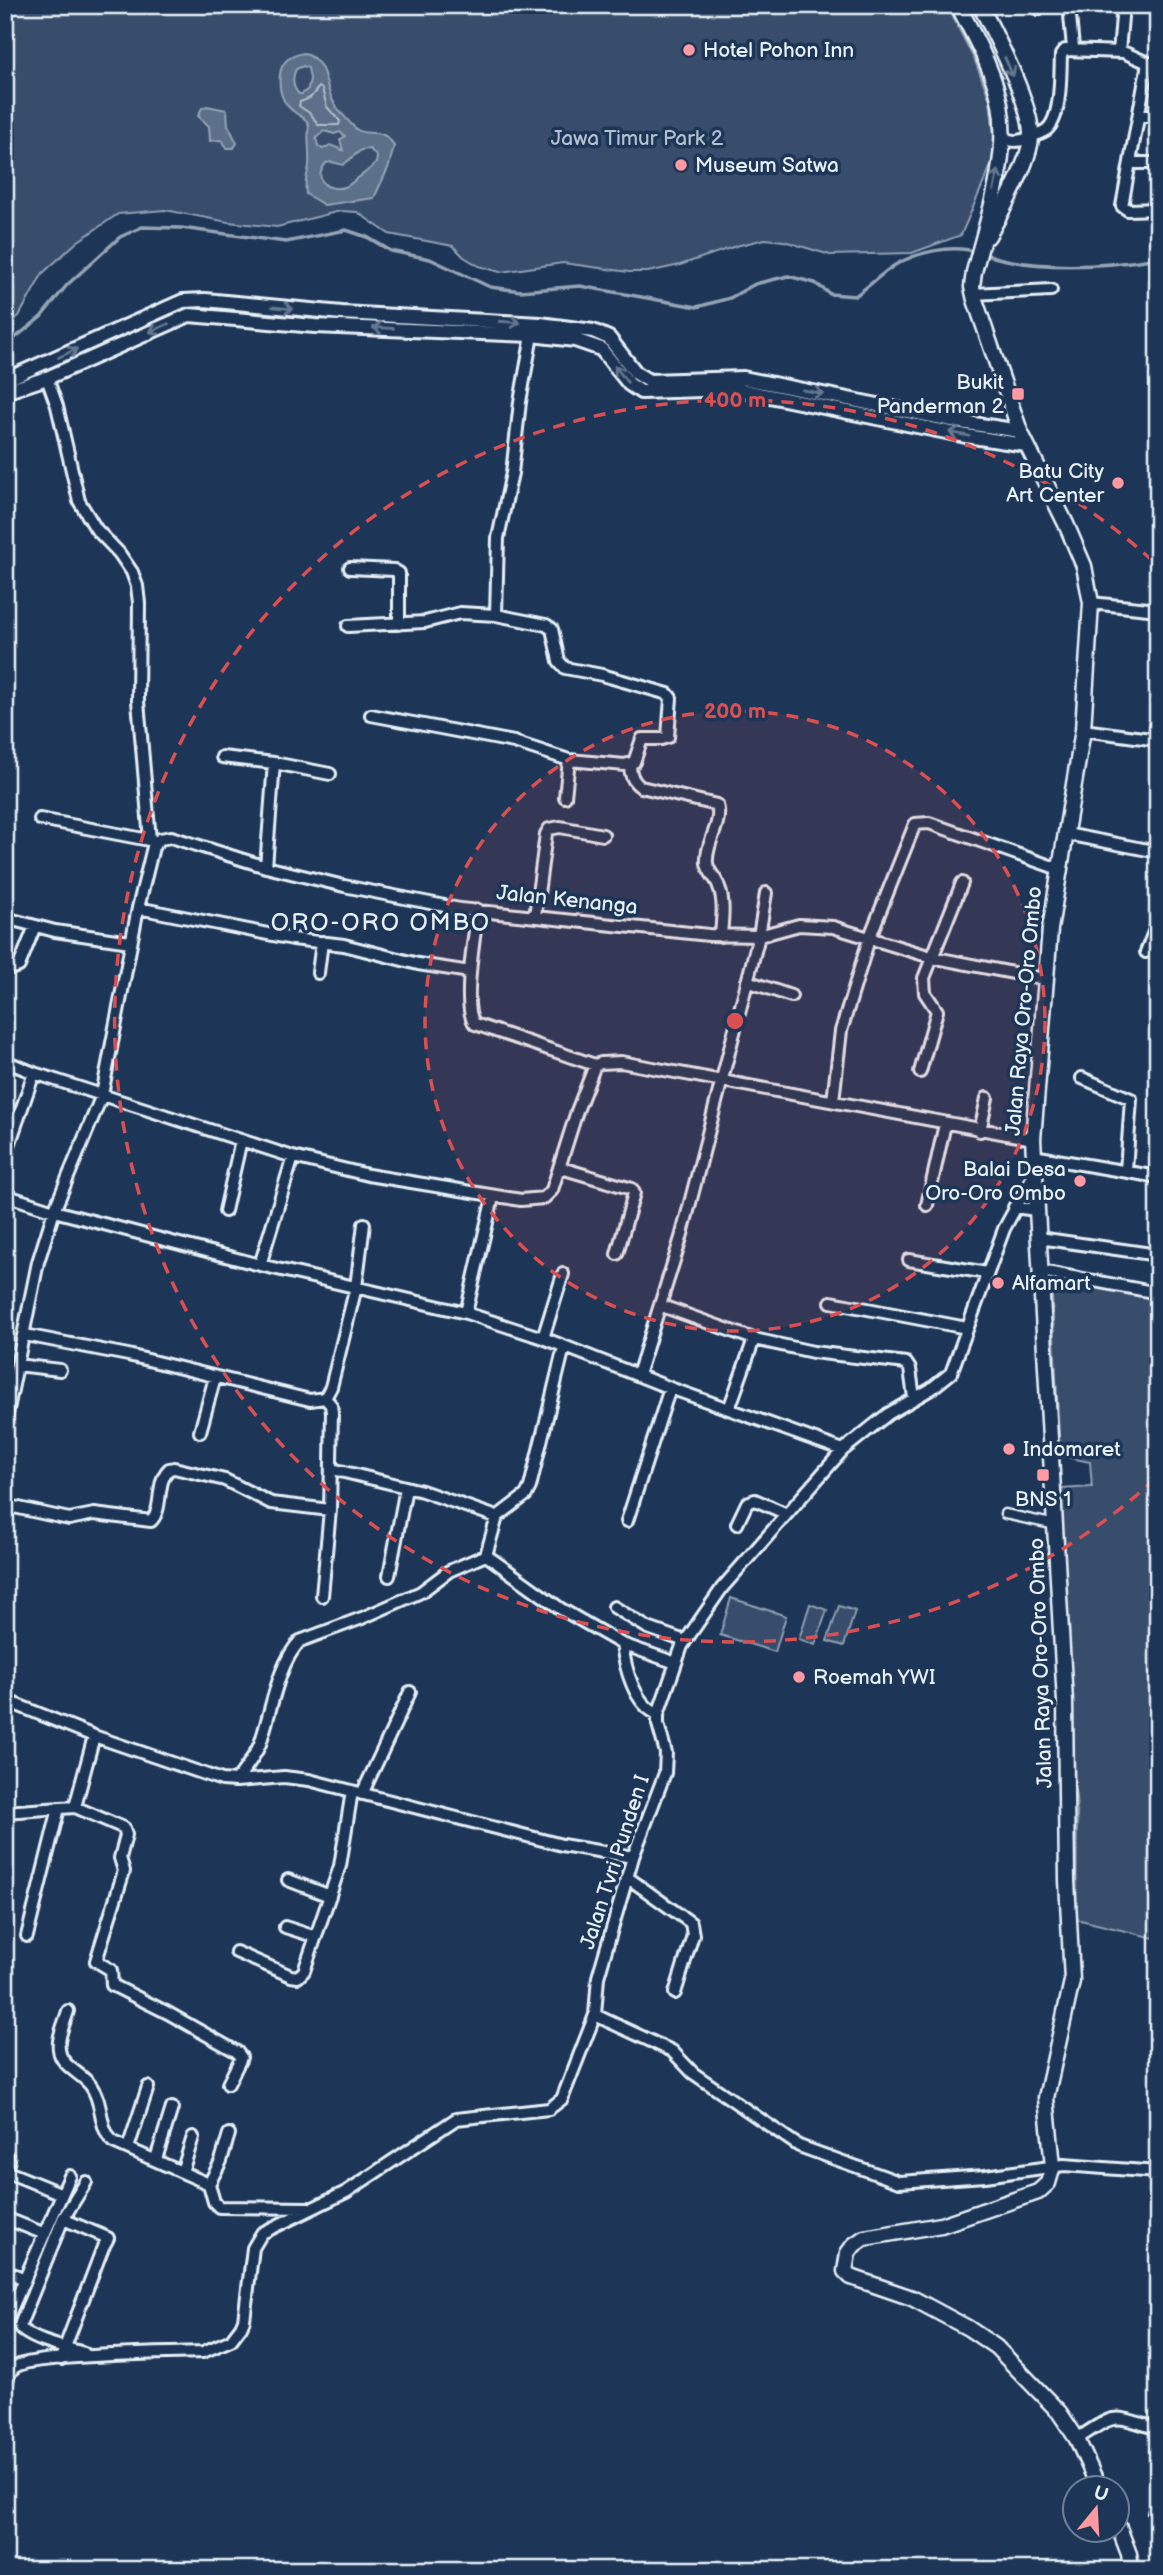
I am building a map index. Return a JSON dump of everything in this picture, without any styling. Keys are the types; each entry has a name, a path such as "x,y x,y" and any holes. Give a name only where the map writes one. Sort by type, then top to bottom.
{"main road":[{"name":"Jalan Raya Oro-Oro Ombo","path":"958,5 989,65 1000,103 1003,138 972,287 973,294 1023,438 1084,566 1091,603 1083,730 1059,869 1044,979 1033,1139 1065,1702 1072,1981 1046,2098 1053,2166"},
{"path":"980,5 1013,76 1025,107 1031,136"},
{"name":"Jalan Raya Oro-Oro Ombo","path":"980,251 1017,179 1031,136"},
{"path":"1053,2166 1048,2183 1038,2192 941,2225 864,2238 848,2253 845,2272 852,2277 912,2298 991,2343 1059,2412 1077,2439 1093,2474"},
{"path":"1125,2544 1131,2570"}],"street":[{"path":"1069,5 1073,48"},
{"path":"1119,52 1123,5"},
{"path":"1003,138 1018,142 1045,130 1054,119 1061,55 1065,50 1073,48 1119,52 1153,63 1139,116 1124,208 1158,209"},
{"path":"1139,116 1158,116"},
{"path":"1130,163 1158,163"},
{"path":"973,294 1051,290"},
{"path":"5,380 183,301 205,300 342,313 540,324 593,331 609,338 636,373 649,381 734,383 1023,438"},
{"path":"5,393 47,378 189,315 315,326 532,335 593,345 607,355 629,384 641,392 734,383"},
{"path":"415,330 417,316"},
{"path":"441,332 442,318"},
{"path":"496,615 498,538 512,473 520,402 532,335"},
{"path":"5,1424 38,1262 54,1211 102,1095 130,942 153,841 138,701 137,586 132,572 119,553 96,529 79,501 57,406 47,378"},
{"path":"350,568 394,570 399,573 399,624"},
{"path":"1091,603 1158,610"},
{"path":"348,626 425,622 460,613 496,615 546,625 552,629 559,661 568,670 601,675 660,691 671,698 668,737 662,740 642,739 636,758 630,765 630,773 641,787 718,805 720,812 707,851 707,864 709,873 718,883 720,890 723,915 721,936"},
{"path":"371,715 514,742 569,760 630,765"},
{"path":"1083,730 1158,740"},
{"path":"222,757 274,763 330,774"},
{"path":"565,796 569,760"},
{"path":"266,867 274,763"},
{"name":"Jalan Kenanga","path":"40,819 153,841 172,837 266,867 344,886 478,910 721,936 759,936 799,925 817,924 931,957 1044,979"},
{"path":"833,1101 839,1041 869,939 911,830 918,822 929,822 1059,869"},
{"path":"535,916 545,834 549,829 560,827 603,835"},
{"path":"1066,834 1158,852"},
{"path":"920,1072 936,1011 924,987 931,957 961,883"},
{"path":"638,1375 662,1306 759,936 766,893"},
{"path":"138,908 293,939 344,945 418,964 470,972"},
{"path":"478,910 470,972 471,1016 475,1024 595,1065"},
{"path":"5,918 35,926 130,942"},
{"path":"1146,952 1158,922"},
{"path":"5,966 19,966 35,926"},
{"path":"318,973 322,942"},
{"path":"747,981 791,996"},
{"path":"5,1061 34,1073 293,1157 412,1184 521,1200 544,1198 552,1190 577,1111 595,1065 601,1062 621,1062 1033,1139"},
{"path":"5,1157 34,1073"},
{"path":"1082,1078 1131,1099 1126,1171"},
{"path":"980,1131 987,1098"},
{"path":"928,1205 945,1124"},
{"path":"225,1211 242,1140"},
{"path":"1033,1156 1158,1177"},
{"path":"260,1265 293,1157"},
{"path":"561,1168 632,1189 634,1193 617,1254"},
{"path":"622,1644 624,1664 635,1687 646,1707 658,1714 685,1641 722,1588 843,1450 888,1413 931,1389 951,1373 1014,1207 1034,1174"},
{"path":"5,1195 54,1211 260,1265 466,1312 843,1450"},
{"path":"466,1312 493,1197"},
{"path":"1014,1207 1036,1210"},
{"path":"325,1398 331,1387 356,1287 364,1224"},
{"path":"1039,1238 1158,1255"},
{"path":"909,1261 987,1273"},
{"path":"1041,1271 1158,1293"},
{"path":"543,1338 563,1273"},
{"path":"831,1302 967,1328"},
{"path":"662,1306 754,1339 813,1352 905,1363 910,1369 914,1398"},
{"path":"25,1335 128,1355 310,1400 325,1398"},
{"path":"729,1409 754,1339"},
{"path":"486,1555 497,1517 526,1495 530,1487 564,1347"},
{"path":"5,1350 18,1359 60,1370"},
{"path":"200,1432 215,1377"},
{"path":"627,1521 670,1388"},
{"path":"322,1596 332,1469 332,1412 331,1405 325,1398"},
{"path":"5,1505 69,1519 94,1514 151,1521 156,1516 162,1476 174,1468 225,1480 271,1503 330,1510"},
{"path":"332,1469 406,1488 497,1517"},
{"path":"389,1576 406,1488"},
{"path":"737,1524 747,1503 751,1501 761,1501 787,1514"},
{"path":"1005,1514 1056,1525"},
{"path":"486,1555 561,1609 622,1644 676,1663"},
{"path":"236,1781 253,1758 285,1667 293,1648 300,1641 421,1592 449,1570 486,1555"},
{"path":"614,1606 648,1628 685,1641"},
{"path":"236,1952 298,1977 304,1971 340,1866 357,1792 410,1692"},
{"path":"5,1700 94,1736 222,1780 284,1777 309,1780 562,1845 633,1857"},
{"name":"Jalan Tvri Punden I","path":"317,2207 346,2192 456,2119 549,2109 556,2106 567,2092 595,2015 598,1977 633,1857 665,1773 666,1752 658,1714"},
{"path":"75,1807 94,1736"},
{"path":"5,1812 75,1807 119,1825 125,1831 120,1857 124,1871 96,1961 111,1970 112,1985 240,2053 240,2060 228,2084"},
{"path":"27,1936 59,1808"},
{"path":"627,1877 691,1923 693,1935 675,1993"},
{"path":"288,1880 330,1896"},
{"path":"285,1927 316,1937"},
{"path":"68,2011 58,2046 61,2058 91,2086 100,2107 104,2133 113,2142 209,2184"},
{"path":"595,2015 672,2051 693,2073 799,2146 899,2182 985,2176 1053,2166 1158,2172"},
{"path":"128,2148 148,2087"},
{"path":"156,2159 172,2108"},
{"path":"229,2134 221,2161 209,2184 214,2202 219,2207 317,2207"},
{"path":"182,2172 193,2137"},
{"path":"5,2154 9,2160 5,2171 62,2194"},
{"path":"5,2324 70,2176"},
{"path":"84,2353 29,2335 20,2325 63,2219 86,2182"},
{"path":"5,2402 9,2366 61,2359 204,2352 230,2340 244,2320 256,2241 262,2233 317,2207"},
{"path":"5,2218 45,2234"},
{"path":"61,2359 108,2238 63,2219"},
{"path":"5,2272 25,2278"},
{"path":"1077,2439 1107,2419 1115,2417 1158,2429"},
{"path":"1154,2513 1158,2501"}],"green space":[{"name":"Jawa Timur Park 2","path":"5,5 947,5 975,61 990,100 996,154 961,235 912,253 830,255 784,241 765,239 648,272 563,263 500,272 479,266 453,246 389,234 357,212 340,211 277,227 228,222 165,210 118,214 77,242 43,273 19,316 5,327"},
{"path":"1051,1277 1158,1299 1158,1939 1076,1919 1077,1813 1066,1655 1061,1489 1092,1487 1090,1462 1060,1456"},
{"path":"731,1598 786,1616 775,1652 720,1635"},
{"path":"810,1604 827,1610 815,1645 799,1639"},
{"path":"839,1606 855,1611 844,1646 827,1641"}],"water":[{"path":"303,53 317,61 335,104 357,130 384,136 390,139 394,146 389,166 374,198 324,205 306,194 309,125 288,106 282,97 280,86 283,65 288,59","holes":["303,66 308,68 310,79 308,89 299,94 294,85 294,75 296,69","324,131 334,134 340,132 345,136 340,140 343,150 330,145 323,149 318,146 316,138","370,149 377,157 376,163 345,187 332,188 323,183 321,175 326,163 343,165 361,150"]},
{"path":"207,106 227,110 228,125 237,143 234,148 227,148 222,140 210,141 209,126 198,116 202,108"}],"waterway":[{"path":"5,346 41,317 67,285 120,237 142,227 181,228 286,242 346,230 367,237 391,251 430,259 490,287 521,291 580,286 697,307 730,298 755,284 788,276 815,283 830,294 855,296 895,265 914,256 946,249 976,252"},
{"path":"984,254 1025,263 1070,266 1116,264 1158,258"}],"place":[{"name":"Hotel Pohon Inn","path":"689,50"},
{"name":"Museum Satwa","path":"681,165"},
{"name":"Bukit Panderman 2","path":"1018,394"},
{"name":"Batu City Art Center","path":"1118,483"},
{"name":"Balai Desa Oro-Oro Ombo","path":"1080,1181"},
{"name":"Alfamart","path":"998,1283"},
{"name":"Indomaret","path":"1009,1449"},
{"name":"BNS 1","path":"1043,1475"},
{"name":"Roemah YWI","path":"799,1677"}],"district":[{"name":"ORO-ORO OMBO","path":"381,922"}]}
